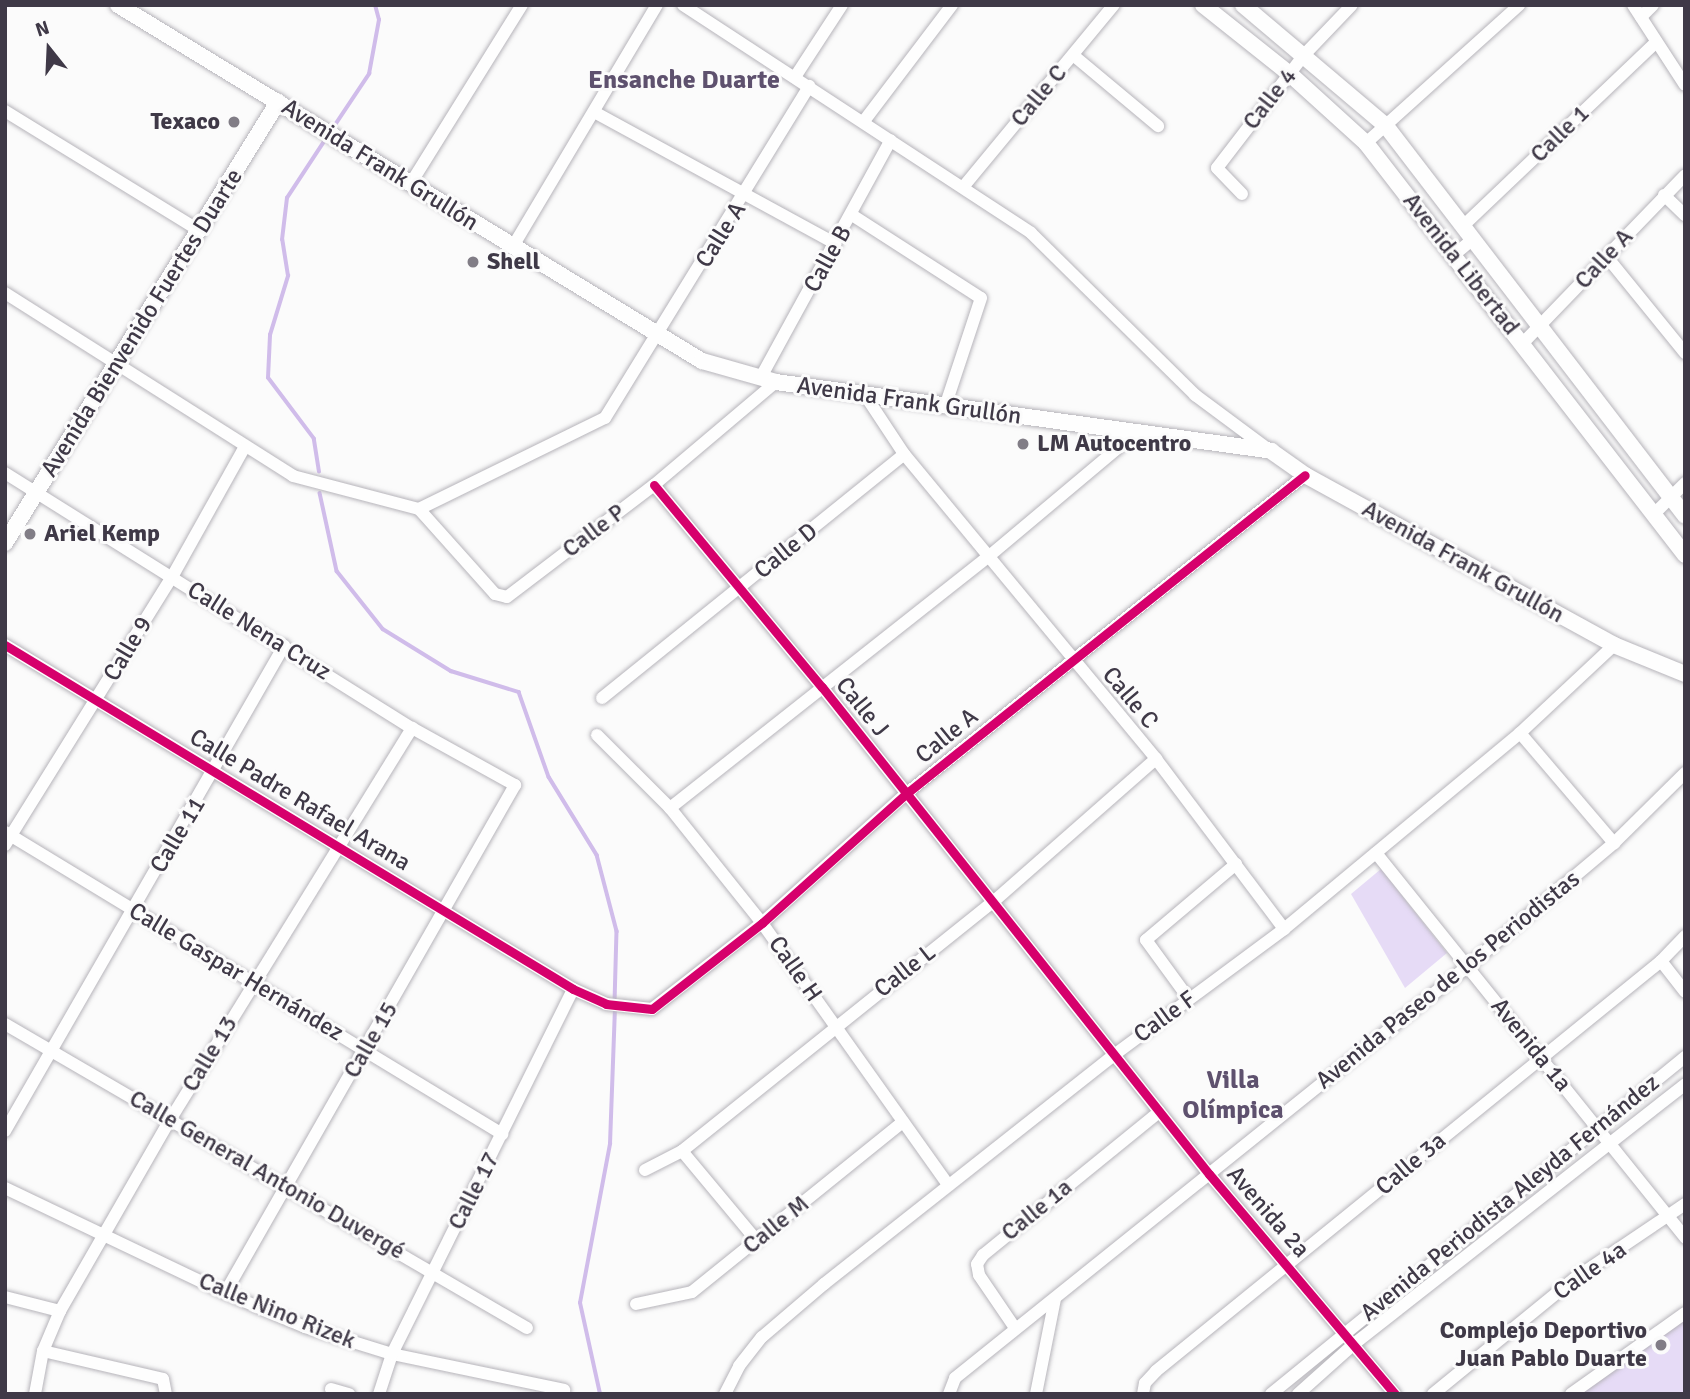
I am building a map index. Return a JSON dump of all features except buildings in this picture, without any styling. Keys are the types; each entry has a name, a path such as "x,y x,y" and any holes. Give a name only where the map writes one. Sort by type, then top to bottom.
{"main road":[{"path":"118,5 169,34"},
{"path":"133,5 169,34"},
{"name":"Avenida Libertad","path":"1203,5 1291,75 1366,144 1685,555"},
{"name":"Avenida Libertad","path":"1243,5 1386,126 1542,326 1685,516"},
{"name":"Avenida Frank Grullón","path":"169,34 658,338 702,361 769,379 865,395 1271,451 1305,475 1614,645 1685,674"},
{"name":"Avenida Bienvenido Fuertes Duarte","path":"5,543 278,102"}],"street":[{"path":"411,183 522,5"},
{"path":"512,248 596,113 657,5"},
{"path":"683,5 964,186 1031,233 1195,395 1271,451"},
{"path":"795,77 842,5"},
{"path":"864,121 952,5"},
{"name":"Calle C","path":"964,186 1114,5"},
{"name":"Calle 4","path":"1242,194 1217,168 1304,55 1352,5"},
{"path":"1366,144 1519,5"},
{"path":"1653,5 1637,11 1685,85"},
{"name":"Calle 1","path":"1454,255 1468,232 1656,42"},
{"path":"1073,55 1158,127"},
{"name":"Calle A","path":"419,509 502,465 600,423 658,338 809,86"},
{"path":"5,111 200,231"},
{"path":"596,113 836,244"},
{"name":"Calle B","path":"769,379 891,140"},
{"name":"Calle A","path":"1523,343 1685,175"},
{"path":"1664,195 1685,215"},
{"path":"852,215 981,298 945,407"},
{"path":"1608,257 1685,353"},
{"path":"5,293 244,448 315,483 419,509"},
{"name":"Calle P","path":"419,509 503,598 654,485 769,379"},
{"name":"Calle C","path":"865,395 904,454 1156,759 1284,929"},
{"path":"670,808 988,557 1124,443 1130,433"},
{"name":"Calle 9","path":"7,837 97,700 172,577 244,448"},
{"name":"Calle D","path":"602,698 904,454"},
{"name":"Calle Nena Cruz","path":"5,472 412,728 515,785"},
{"name":"Calle A","path":"573,989 606,1004 652,1009 762,923 907,793 1305,475"},
{"path":"1654,514 1685,483"},
{"name":"Calle J","path":"654,485 822,687 1114,1055"},
{"name":"Calle Padre Rafael Arana","path":"5,645 573,989"},
{"name":"Calle F","path":"725,1394 739,1366 762,1337 948,1185 1114,1055 1284,929 1520,733 1614,645"},
{"name":"Calle 11","path":"5,1131 216,771 284,646"},
{"name":"Calle 13","path":"35,1394 43,1351 60,1311 170,1120 412,728"},
{"path":"1520,733 1614,844"},
{"name":"Calle H","path":"597,736 670,808 762,923 948,1185"},
{"name":"Calle L","path":"645,1170 682,1151 835,1025 993,902 1156,759"},
{"name":"Avenida Paseo de los Periodistas","path":"949,1394 955,1378 1015,1328 1055,1299 1468,967 1614,844 1685,773"},
{"name":"Calle 15","path":"225,1293 515,785"},
{"name":"Calle Gaspar Hernández","path":"7,837 252,986 366,1048 502,1135"},
{"name":"Avenida 1a","path":"1376,853 1685,1238"},
{"path":"1189,999 1146,940 1236,864"},
{"name":"Calle 3a","path":"1143,1394 1145,1383 1156,1371 1661,961 1685,936"},
{"path":"1661,961 1685,992"},
{"name":"Calle 17","path":"379,1394 393,1354 432,1272 573,989"},
{"name":"Calle General Antonio Duvergé","path":"5,1024 54,1049 170,1120 527,1328"},
{"name":"Avenida 2a","path":"1114,1055 1209,1174 1289,1264 1395,1394"},
{"name":"Avenida Periodista Aleyda Fernández","path":"1271,1394 1342,1332 1685,1057"},
{"name":"Avenida Periodista Aleyda Fernández","path":"1298,1394 1354,1344 1611,1146 1685,1084"},
{"name":"Calle 1a","path":"1015,1328 979,1275 977,1264 983,1255 1159,1112"},
{"name":"Calle M","path":"636,1304 691,1292 904,1122"},
{"path":"682,1151 757,1241"},
{"name":"Calle Nino Rizek","path":"5,1188 225,1293 305,1326 393,1354 564,1390"},
{"name":"Calle 4a","path":"1433,1394 1574,1279 1685,1204"},
{"path":"5,1297 60,1311"},
{"path":"1036,1394 1055,1299"},
{"path":"1571,1394 1685,1313"},
{"path":"43,1351 163,1379 166,1394"},
{"path":"331,1389 349,1394"}],"shaded area":[{"path":"1381,869 1447,953 1405,988 1351,894"},
{"name":"Complejo Deportivo Juan Pablo Duarte","path":"1685,1312 1685,1394 1571,1394"}],"waterway":[{"path":"331,131 369,74 379,20 375,5"},
{"path":"319,472 314,439 268,378 270,335 288,276 282,240 287,198 327,137"},
{"path":"320,493 337,571 383,629 451,671 519,692 549,777 597,855 617,931 615,1001"},
{"path":"600,1394 580,1303 610,1144 615,1009"}],"cycle path":[{"path":"5,645 573,989 606,1004 652,1009 762,923 907,793 1305,475"},
{"path":"654,485 822,687 1209,1174 1395,1394"}],"place":[{"name":"Texaco","path":"234,122"},
{"name":"Shell","path":"473,262"},
{"name":"LM Autocentro","path":"1023,444"},
{"name":"Ariel Kemp","path":"30,534"},
{"name":"Complejo Deportivo Juan Pablo Duarte","path":"1661,1345"}],"district":[{"name":"Ensanche Duarte","path":"684,81"},
{"name":"Villa Olímpica","path":"1233,1096"}]}
